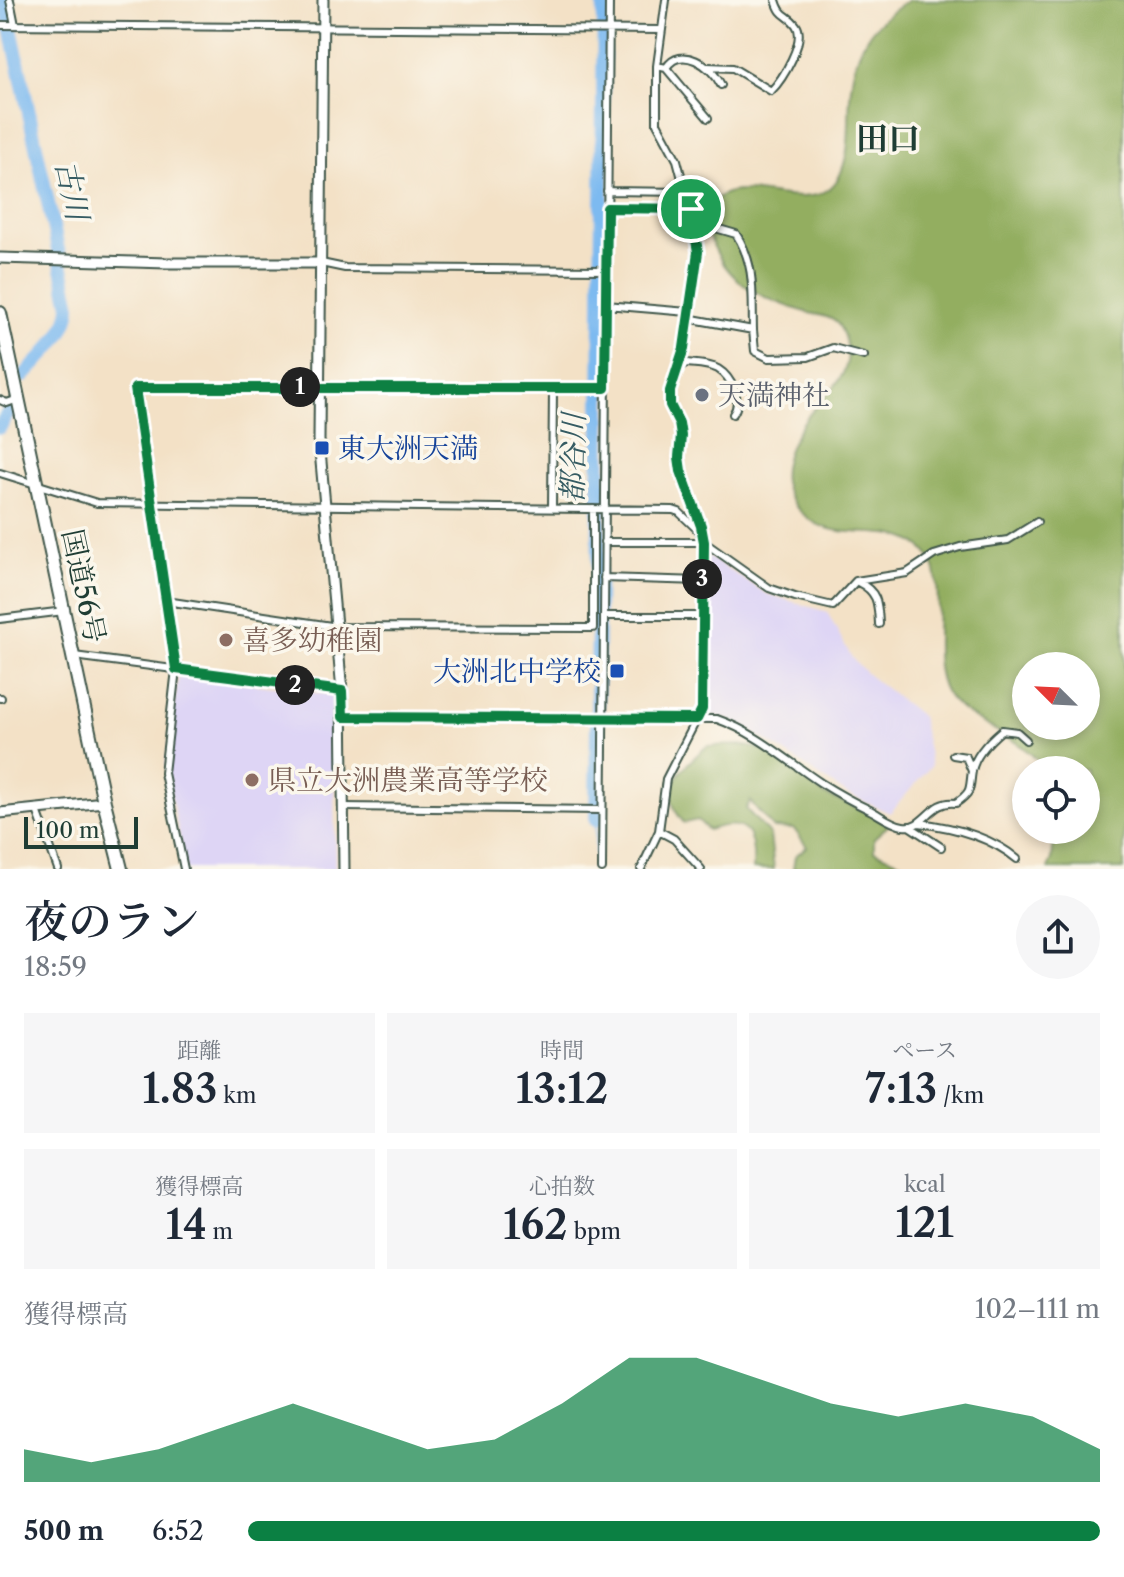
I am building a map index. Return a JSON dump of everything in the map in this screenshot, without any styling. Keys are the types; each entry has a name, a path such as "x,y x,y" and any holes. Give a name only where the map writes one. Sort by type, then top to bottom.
{"highway":[{"name":"国道56号","path":"0,313 121,869"}],"street":[{"path":"10,0 14,25"},
{"path":"323,0 319,440 342,691 344,869"},
{"path":"602,869 597,810 598,628 601,388 606,305 603,270 607,208 606,31 609,0"},
{"path":"641,869 659,831 666,779 702,709 703,538 681,471 679,423 670,405 670,391 684,348 698,252 695,222 677,160 657,123 657,66 666,0"},
{"path":"666,68 671,59 679,57 708,67 733,68 771,91 794,59 798,30 779,12 776,0"},
{"path":"2,25 662,30"},
{"path":"657,66 666,68 708,118"},
{"path":"708,67 721,85"},
{"path":"607,191 686,192"},
{"path":"607,208 691,209"},
{"path":"695,222 736,234 744,246 752,277 755,351 769,358 808,357 833,348 864,356"},
{"path":"0,258 321,263 345,268 603,270"},
{"path":"606,305 688,315 753,330"},
{"path":"678,368 686,363 717,369 727,378 737,396 738,407 733,414"},
{"path":"184,869 164,773 176,669 135,388 601,388"},
{"path":"552,508 553,388"},
{"path":"0,400 7,403 18,399"},
{"path":"0,473 97,503 673,510 703,538 769,588 825,606 833,606 842,599 856,581 907,573 934,555 960,547 1008,540 1037,522"},
{"path":"598,628 604,616 604,542 599,509"},
{"path":"604,542 703,538"},
{"path":"604,578 702,581"},
{"path":"856,581 870,588 878,599 879,624"},
{"path":"166,601 338,627 598,628"},
{"path":"0,619 64,611"},
{"path":"604,616 701,616"},
{"path":"74,656 342,691"},
{"path":"343,717 717,719 764,741 844,797 890,821 909,826 941,847"},
{"path":"972,771 981,752 1002,730 1012,731"},
{"path":"909,826 919,823 938,805 956,803 967,795 973,781 972,771 966,757 953,755"},
{"path":"0,813 104,802"},
{"path":"343,807 597,810"},
{"path":"37,810 58,869"},
{"path":"919,823 982,838 1000,845 1017,859"},
{"path":"659,831 674,839 701,869"}],"shaded area":[{"path":"707,556 767,594 827,612 852,658 867,674 921,716 931,766 890,813 847,794 766,740 728,719 705,713"},
{"name":"県立大洲農業高等学校","path":"179,674 333,695 335,869 186,869 165,765"}],"green space":[{"path":"909,0 1124,0 1124,869 1048,869 1054,844 1100,844 1100,756 1033,756 954,703 946,693 937,658 936,576 931,559 921,547 890,534 825,528 809,519 790,499 784,482 784,466 789,450 805,420 843,374 848,352 845,339 831,319 766,298 741,283 722,261 707,229 706,218 715,200 730,192 750,191 793,197 813,196 830,188 845,161 852,81 859,52 883,19"},
{"path":"741,745 766,750 825,795 889,825 874,838 874,851 918,869 793,869 795,856 807,847 794,829 773,828 750,801 746,809 770,835 774,869 753,869 750,837 740,827 721,826 708,830 698,820 684,823 672,800 675,780 707,746"}],"waterway":[{"name":"古川","path":"5,0 70,306 60,335 24,376"},
{"name":"都谷川","path":"596,820 604,0"},
{"name":"古川","path":"0,427 10,409"},
{"path":"595,869 596,820"}],"place":[{"name":"天満神社","path":"702,395"},
{"name":"東大洲天満","path":"322,448"},
{"name":"喜多幼稚園","path":"226,640"},
{"name":"大洲北中学校","path":"617,671"},
{"name":"県立大洲農業高等学校","path":"252,780"}],"district":[{"name":"田口","path":"888,138"}],"route":[{"path":"607,208 691,209 698,252 684,348 670,391 670,405 679,423 681,471 704,542 702,709 697,719 343,717 342,691 176,669 135,388 605,388 607,208"}]}
